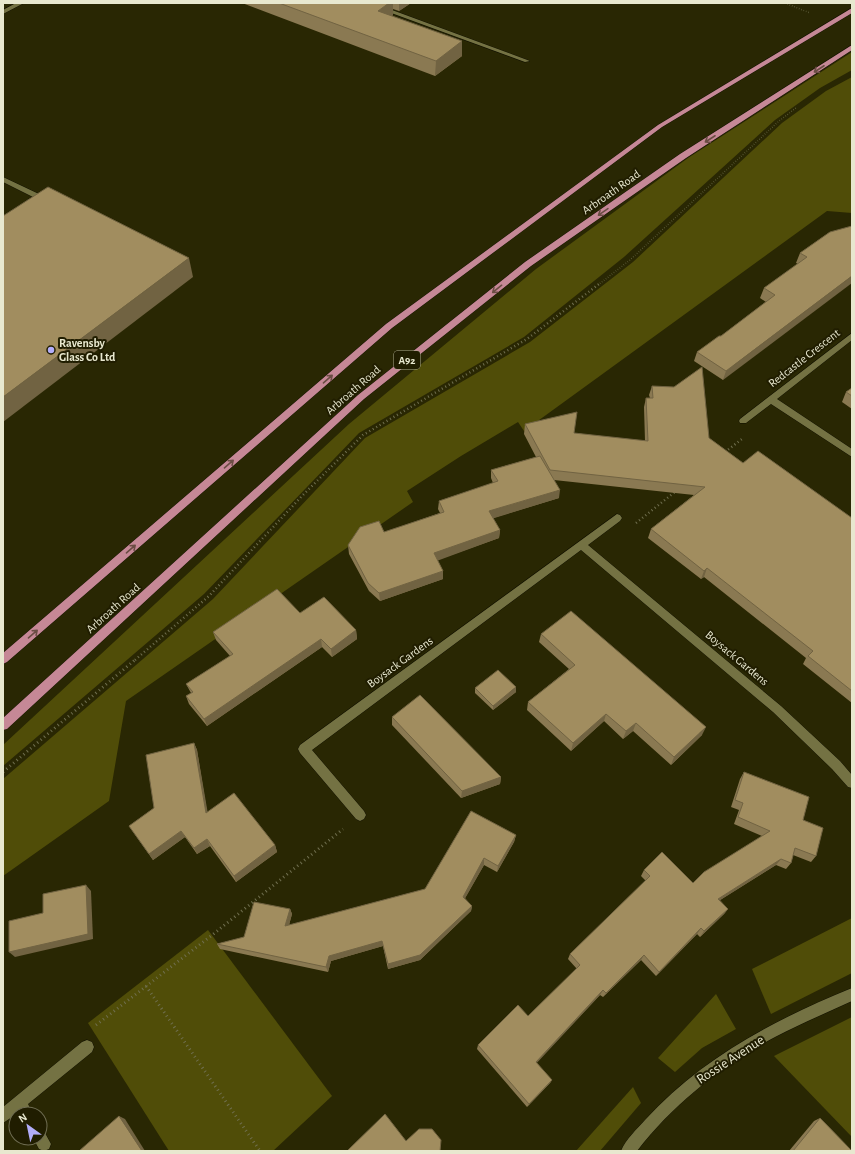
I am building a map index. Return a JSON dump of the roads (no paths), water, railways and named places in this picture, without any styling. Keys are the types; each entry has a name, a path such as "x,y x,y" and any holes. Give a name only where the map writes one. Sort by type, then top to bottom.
{"main road":[{"name":"Arbroath Road","path":"3,659 389,326 660,126 852,10"},
{"name":"Arbroath Road","path":"3,725 361,397 528,264 683,156 852,48"}],"street":[{"path":"3,12 21,3"},
{"path":"367,3 527,60"},
{"path":"3,179 38,197 26,205"},
{"name":"Redcastle Crescent","path":"743,421 852,336"},
{"name":"Redcastle Crescent","path":"771,399 852,454"},
{"name":"Boysack Gardens","path":"360,815 304,749 617,518"},
{"name":"Boysack Gardens","path":"581,545 777,709 836,765 852,783"},
{"name":"Rossie Avenue","path":"628,1151 643,1131 698,1079 759,1039 852,994"},
{"path":"25,1106 87,1047"}],"place":[{"name":"Ravensby Glass Co Ltd","path":"51,350"}]}
